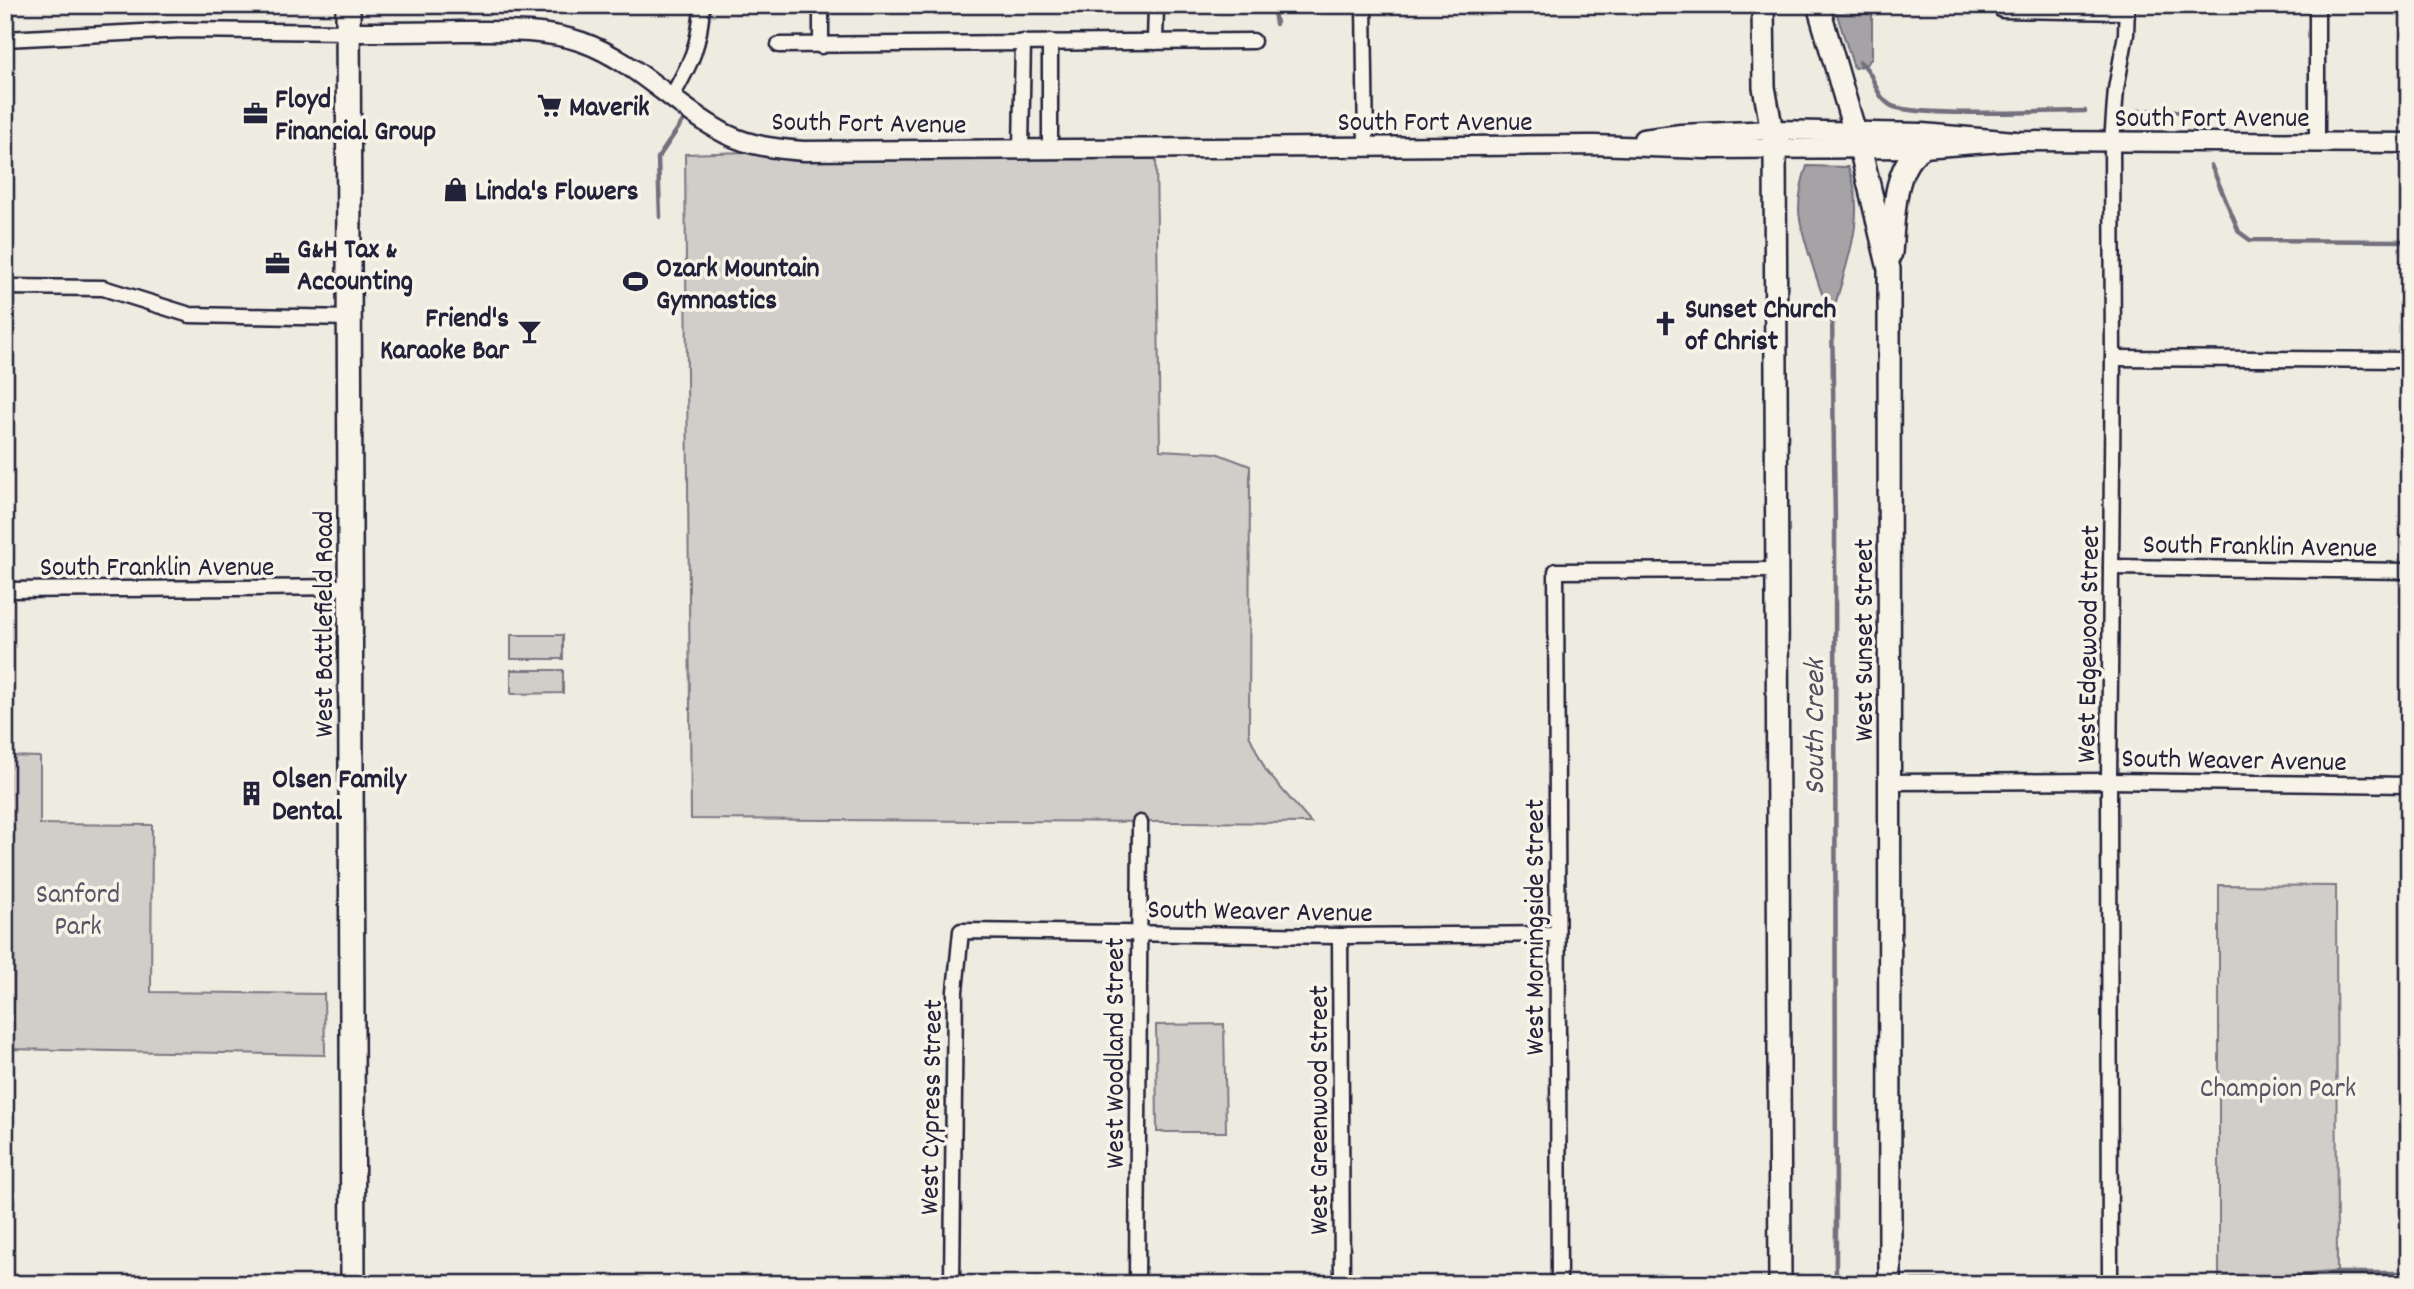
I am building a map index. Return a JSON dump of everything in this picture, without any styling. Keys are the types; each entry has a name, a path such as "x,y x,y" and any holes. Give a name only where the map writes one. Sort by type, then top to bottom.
{"main road":[{"name":"West Battlefield Road","path":"348,5 353,1284"},
{"path":"1763,5 1764,87 1774,139 1780,1284"},
{"name":"West Sunset Street","path":"1818,5 1857,140 1889,269 1891,1284"},
{"path":"1889,269 1900,179 1909,159 1923,148"}],"street":[{"path":"671,97 695,54 701,28 702,5"},
{"path":"821,5 821,46"},
{"path":"1155,42 1156,5"},
{"path":"1364,5 1366,147"},
{"path":"2317,5 2317,142"},
{"path":"2002,10 2127,9"},
{"name":"West Edgewood Street","path":"2110,1284 2112,142 2127,9"},
{"name":"South Fort Avenue","path":"5,38 182,30 541,33 560,36 601,50 728,135 779,149 1594,145 1681,134 1857,140 1968,135 2015,141"},
{"path":"779,45 1253,41"},
{"path":"1021,149 1023,42"},
{"path":"1050,42 1050,149"},
{"name":"South Fort Avenue","path":"1857,140 1923,148 2015,141 2409,144"},
{"path":"5,287 103,288 190,315 351,318"},
{"path":"2113,358 2409,360"},
{"name":"South Franklin Avenue","path":"2111,567 2409,571"},
{"name":"West Morningside Street","path":"1559,1284 1556,571 1778,570"},
{"name":"South Franklin Avenue","path":"5,590 351,587"},
{"name":"South Weaver Avenue","path":"1890,782 2109,781 2409,785"},
{"name":"West Woodland Street","path":"1137,1284 1140,824"},
{"name":"South Weaver Avenue","path":"961,931 1340,936 1557,934"},
{"name":"West Cypress Street","path":"952,1284 955,991 961,931"},
{"name":"West Greenwood Street","path":"1340,936 1342,1284"}],"green space":[{"path":"746,152 777,158 807,159 1156,157 1160,450 1216,453 1250,466 1249,735 1266,771 1311,823 691,819 685,154"},
{"path":"511,635 563,635 563,659 511,659"},
{"path":"511,670 563,670 563,693 511,694"},
{"name":"Sanford Park","path":"5,756 40,757 40,824 152,825 151,992 324,994 325,1055 5,1049"},
{"name":"Champion Park","path":"2219,885 2336,886 2337,1284 2219,1284"},
{"path":"1224,1024 1226,1132 1157,1132 1156,1025"}],"shaded area":[{"path":"1834,5 1872,5 1872,57 1864,65 1854,68"},
{"path":"1807,166 1848,167 1854,185 1856,204 1852,242 1832,316 1818,281 1800,219 1800,193"}],"waterway":[{"path":"1273,5 1276,24"},
{"path":"1860,62 1869,72 1884,100 1903,109 1952,113 2085,111"},
{"path":"2138,111 2173,111 2191,118"},
{"path":"660,217 658,158 683,121"},
{"path":"2211,165 2239,232 2250,240 2409,241"},
{"name":"South Creek","path":"1832,312 1835,525 1836,1284"},
{"path":"2224,1279 2335,1273 2409,1273"},
{"path":"1912,1281 2058,1280"},
{"path":"1836,1281 1869,1281"}],"place":[{"name":"Maverik","path":"549,105"},
{"name":"Floyd Financial Group","path":"255,113"},
{"name":"Linda's Flowers","path":"455,189"},
{"name":"G&H Tax & Accounting","path":"277,263"},
{"name":"Ozark Mountain Gymnastics","path":"636,282"},
{"name":"Sunset Church of Christ","path":"1665,323"},
{"name":"Friend's Karaoke Bar","path":"529,332"},
{"name":"Olsen Family Dental","path":"252,793"}]}
